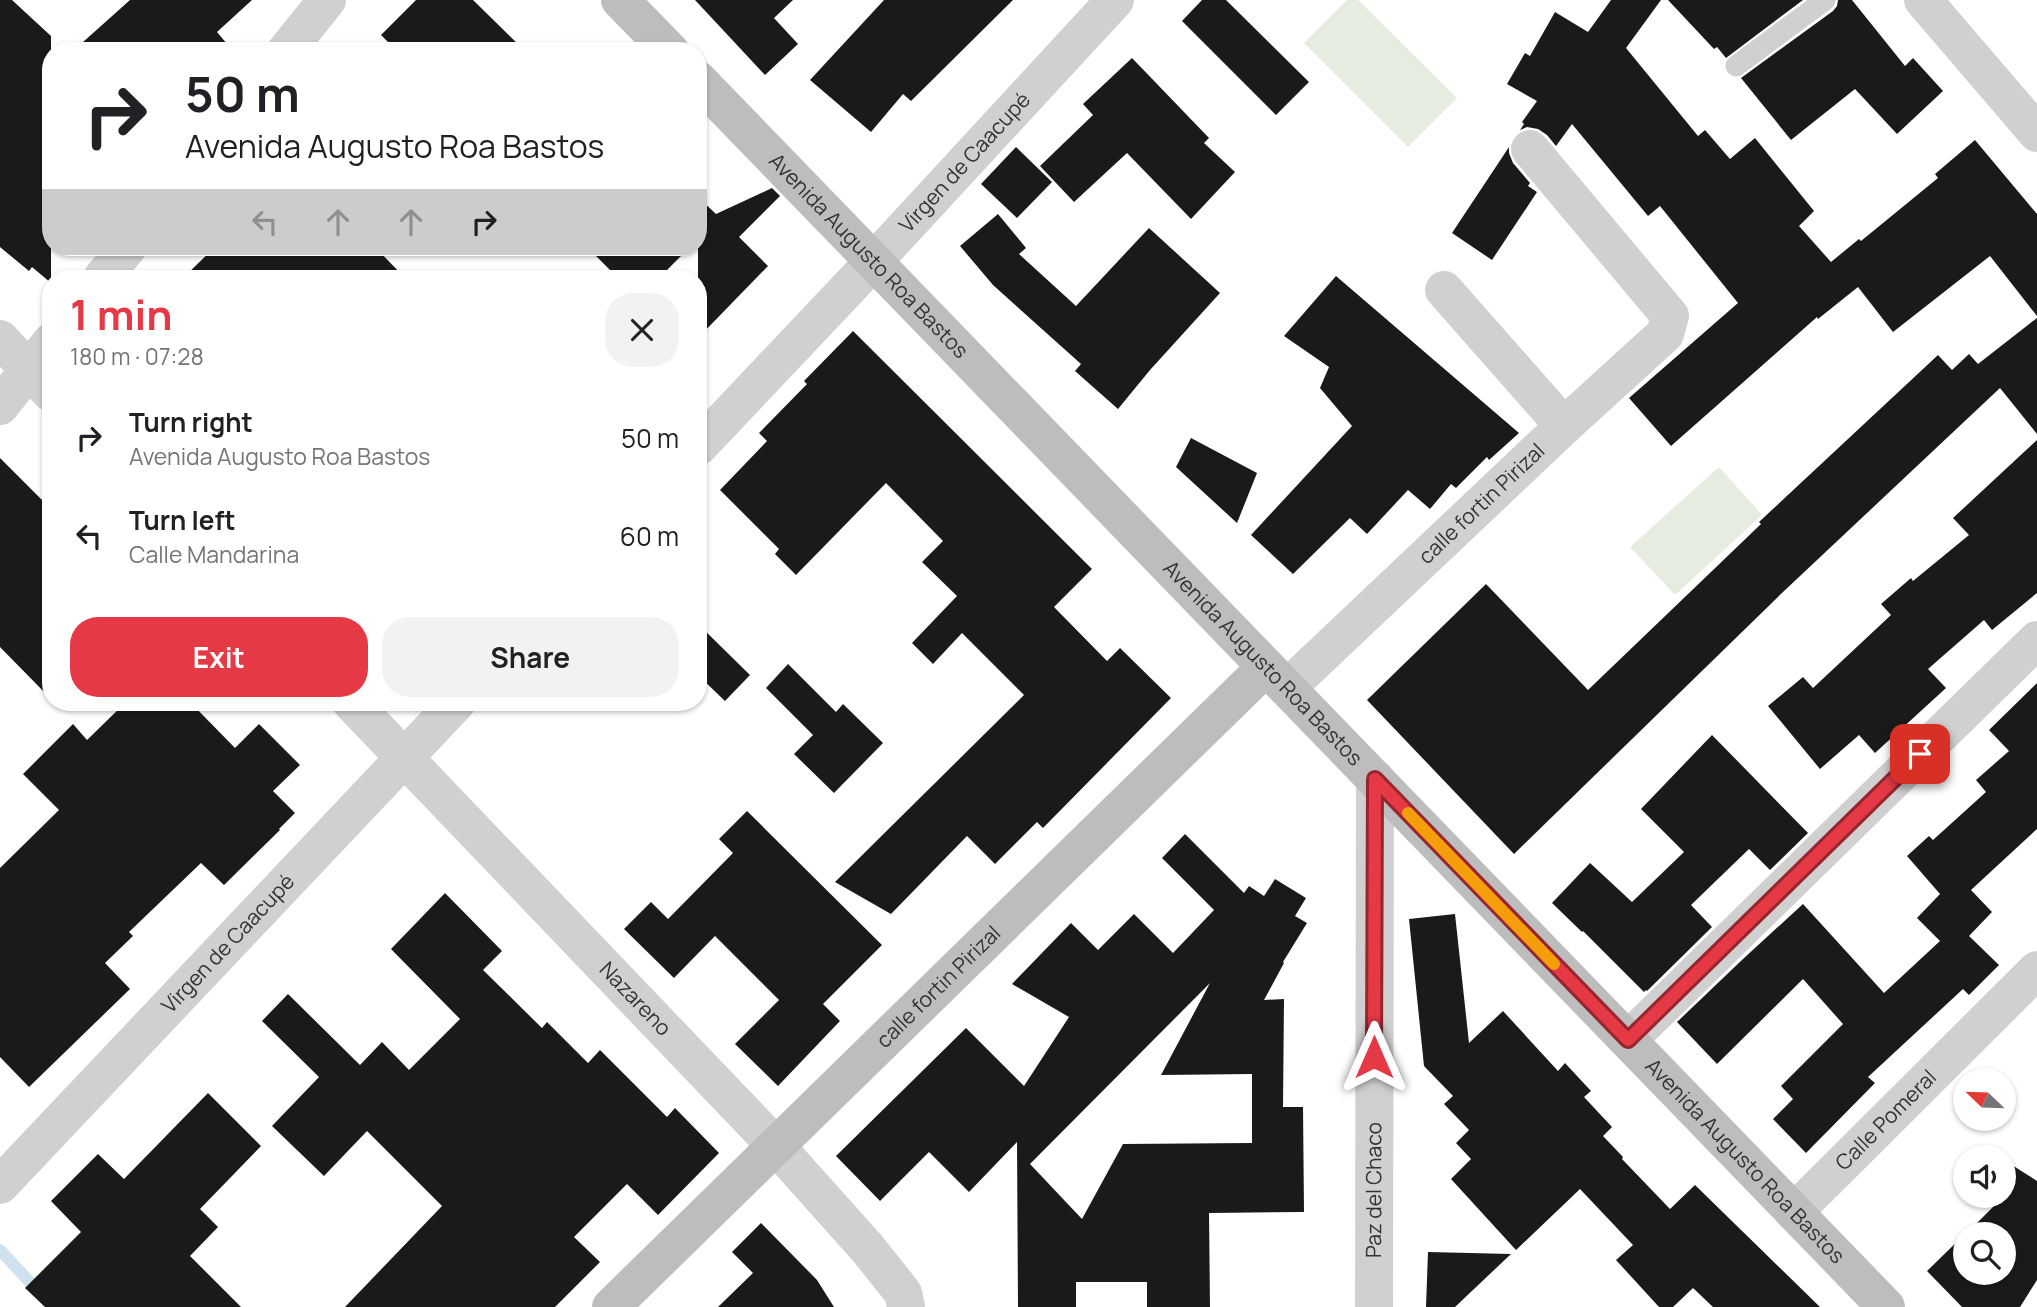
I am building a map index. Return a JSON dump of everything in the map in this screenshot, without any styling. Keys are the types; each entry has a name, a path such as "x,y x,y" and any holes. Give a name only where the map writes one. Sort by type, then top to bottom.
{"main road":[{"path":"620,0 661,42"},
{"name":"Avenida Augusto Roa Bastos","path":"707,89 1886,1307"},
{"name":"calle fortin Pirizal","path":"611,1307 775,1145 1277,678"}],"street":[{"path":"293,42 327,0"},
{"name":"Virgen de Caacupé","path":"707,437 1115,0"},
{"path":"1923,0 2037,133"},
{"name":"calle fortin Pirizal","path":"1277,678 1665,334 1670,316 1530,149"},
{"path":"109,270 121,256"},
{"path":"1444,290 1564,426"},
{"path":"0,339 42,368"},
{"path":"0,406 42,370"},
{"path":"1628,1040 2037,640"},
{"name":"Nazareno","path":"360,711 775,1145 903,1293 906,1307"},
{"name":"Virgen de Caacupé","path":"0,1185 448,711"},
{"name":"Paz del Chaco","path":"1374,1307 1375,779"},
{"name":"Calle Pomeral","path":"1794,1212 2037,970"}],"lane":[{"path":"1736,66 1825,0"}],"shaded area":[{"path":"1347,0 1358,0 1457,98 1408,147 1304,43"},
{"path":"1719,467 1762,515 1675,595 1630,547"}],"building":[{"path":"0,0 12,0 51,36 51,42 42,42 42,256 51,256 51,270 42,270 42,275 32,267 29,271 0,247"},
{"path":"130,0 252,0 217,32 225,42 83,42"},
{"path":"416,0 473,0 516,42 388,42 381,35"},
{"path":"695,0 793,0 774,18 798,44 765,75"},
{"path":"884,0 1013,0 911,101 903,94 871,132 810,80"},
{"path":"1202,0 1226,0 1309,82 1276,115 1182,21"},
{"path":"1611,0 1661,0 1626,48 1698,136 1705,130 1730,159 1755,138 1814,211 1799,226 1831,262 1938,178 1935,174 1975,140 2037,214 2037,316 1990,256 1893,332 1858,287 1818,319 1817,317 1671,446 1629,398 1738,303 1660,206 1648,216 1572,124 1556,146 1538,129 1527,127 1520,130 1524,124 1522,122 1537,101 1507,84 1525,53 1530,56 1555,12 1588,32"},
{"path":"1668,0 1803,0 1726,58 1717,47 1714,49"},
{"path":"1838,0 1852,0 1905,66 1913,58 1943,91 1897,134 1855,89 1791,140 1741,78 1833,11"},
{"path":"1132,58 1209,138 1204,143 1235,172 1191,219 1127,153 1074,202 1040,166 1093,115 1083,104"},
{"path":"1016,147 1052,182 1017,218 981,184"},
{"path":"1509,147 1513,163 1530,183 1528,186 1537,192 1492,260 1452,233"},
{"path":"772,188 780,196 739,237 768,266 707,329 707,270 698,270 698,256 707,256 707,206 716,214"},
{"path":"998,214 1026,248 1019,254 1076,306 1149,228 1220,293 1118,409 1075,371 1081,364 993,285 960,246"},
{"path":"206,256 384,256 397,270 191,270"},
{"path":"596,256 681,256 667,270 610,270"},
{"path":"1336,276 1519,433 1489,460 1487,457 1456,488 1451,484 1430,509 1408,490 1367,534 1350,518 1293,574 1251,535 1352,426 1320,388 1329,367 1284,336"},
{"path":"2037,318 2037,434 2000,388 1783,592 1514,854 1367,700 1486,584 1588,690 1761,524 1759,522 1938,355 1952,370 1969,354 1978,364"},
{"path":"853,331 1092,569 1054,607 1107,661 1120,648 1171,698 1043,828 1037,822 995,864 967,836 891,914 835,882 1024,695 962,633 933,664 912,643 957,596 922,562 943,541 886,483 796,575 775,554 779,549 720,490 767,441 759,433 807,384 804,381"},
{"path":"1191,438 1257,473 1237,523 1176,467"},
{"path":"2037,440 2037,593 1992,630 1984,620 1928,669 1946,688 1875,753 1859,735 1820,769 1768,706 1803,677 1813,688 1891,615 1881,604 1969,535 1953,518"},
{"path":"0,458 42,500 42,690 0,647"},
{"path":"707,633 750,675 725,701 707,684"},
{"path":"788,664 836,712 843,704 883,743 834,793 794,754 813,735 766,688"},
{"path":"2037,683 2037,829 1971,890 1992,912 1969,936 1999,965 1969,995 1963,989 1868,1077 1875,1083 1806,1153 1773,1119 1793,1099 1781,1086 1843,1024 1803,979 1717,1064 1677,1022 1803,904 1884,993 1940,941 1917,918 1940,894 1907,856 1929,836 1933,840 1986,792 1976,780 2009,751 1989,730"},
{"path":"117,711 199,711 235,748 259,724 300,765 273,791 295,813 224,885 201,863 129,932 133,936 105,963 130,989 29,1087 0,1057 0,868 59,810 23,774 73,724 87,740"},
{"path":"1712,735 1808,833 1770,870 1749,849 1691,905 1712,927 1644,992 1552,903 1590,863 1632,902 1684,852 1641,809"},
{"path":"747,811 882,945 823,1004 840,1021 778,1086 735,1044 779,1000 715,936 674,978 624,929 651,902 668,919 733,853 719,839"},
{"path":"1185,834 1244,893 1249,886 1264,896 1275,879 1306,898 1295,916 1307,923 1264,1000 1284,999 1283,1107 1303,1107 1304,1212 1209,1213 1210,1307 1147,1307 1147,1282 1076,1282 1076,1307 1018,1307 1017,1142 969,1192 929,1152 880,1201 836,1156 966,1028 1024,1086 1069,1017 1012,984 1071,923 1098,950 1134,914 1173,953 1214,910 1162,858","holes":["1210,983 1161,1075 1252,1074 1252,1143 1123,1144 1082,1219 1030,1164"]},
{"path":"445,893 502,951 483,970 542,1028 547,1022 588,1063 600,1050 667,1117 675,1108 719,1153 658,1215 627,1184 574,1237 600,1262 555,1307 345,1307 442,1206 367,1131 324,1176 272,1126 319,1077 262,1021 288,994 360,1065 382,1042 409,1070 460,1019 391,949"},
{"path":"1455,914 1469,1043 1503,1011 1558,1071 1565,1063 1591,1091 1584,1097 1612,1127 1603,1136 1670,1209 1695,1185 1820,1307 1713,1307 1693,1288 1673,1307 1659,1307 1616,1260 1633,1245 1580,1189 1516,1250 1451,1179 1471,1159 1456,1143 1469,1130 1444,1104 1453,1096 1424,1066 1409,919"},
{"path":"208,1093 261,1146 200,1209 218,1227 190,1256 241,1307 45,1307 25,1288 81,1232 51,1201 98,1154 124,1179"},
{"path":"2016,1168 2037,1181 2037,1280 2020,1307 1962,1307 1927,1271 1953,1246 1953,1285 2016,1285 2016,1222 1978,1222 1992,1208 2016,1208"},
{"path":"761,1223 817,1280 834,1307 718,1307 753,1273 732,1252"},
{"path":"1428,1252 1511,1254 1455,1307 1426,1307"}],"waterway":[{"path":"0,1250 53,1307"}],"slow traffic":[{"path":"1408,813 1554,964"}],"route":[{"path":"1374,1057 1375,779 1628,1040 1920,754"}]}
